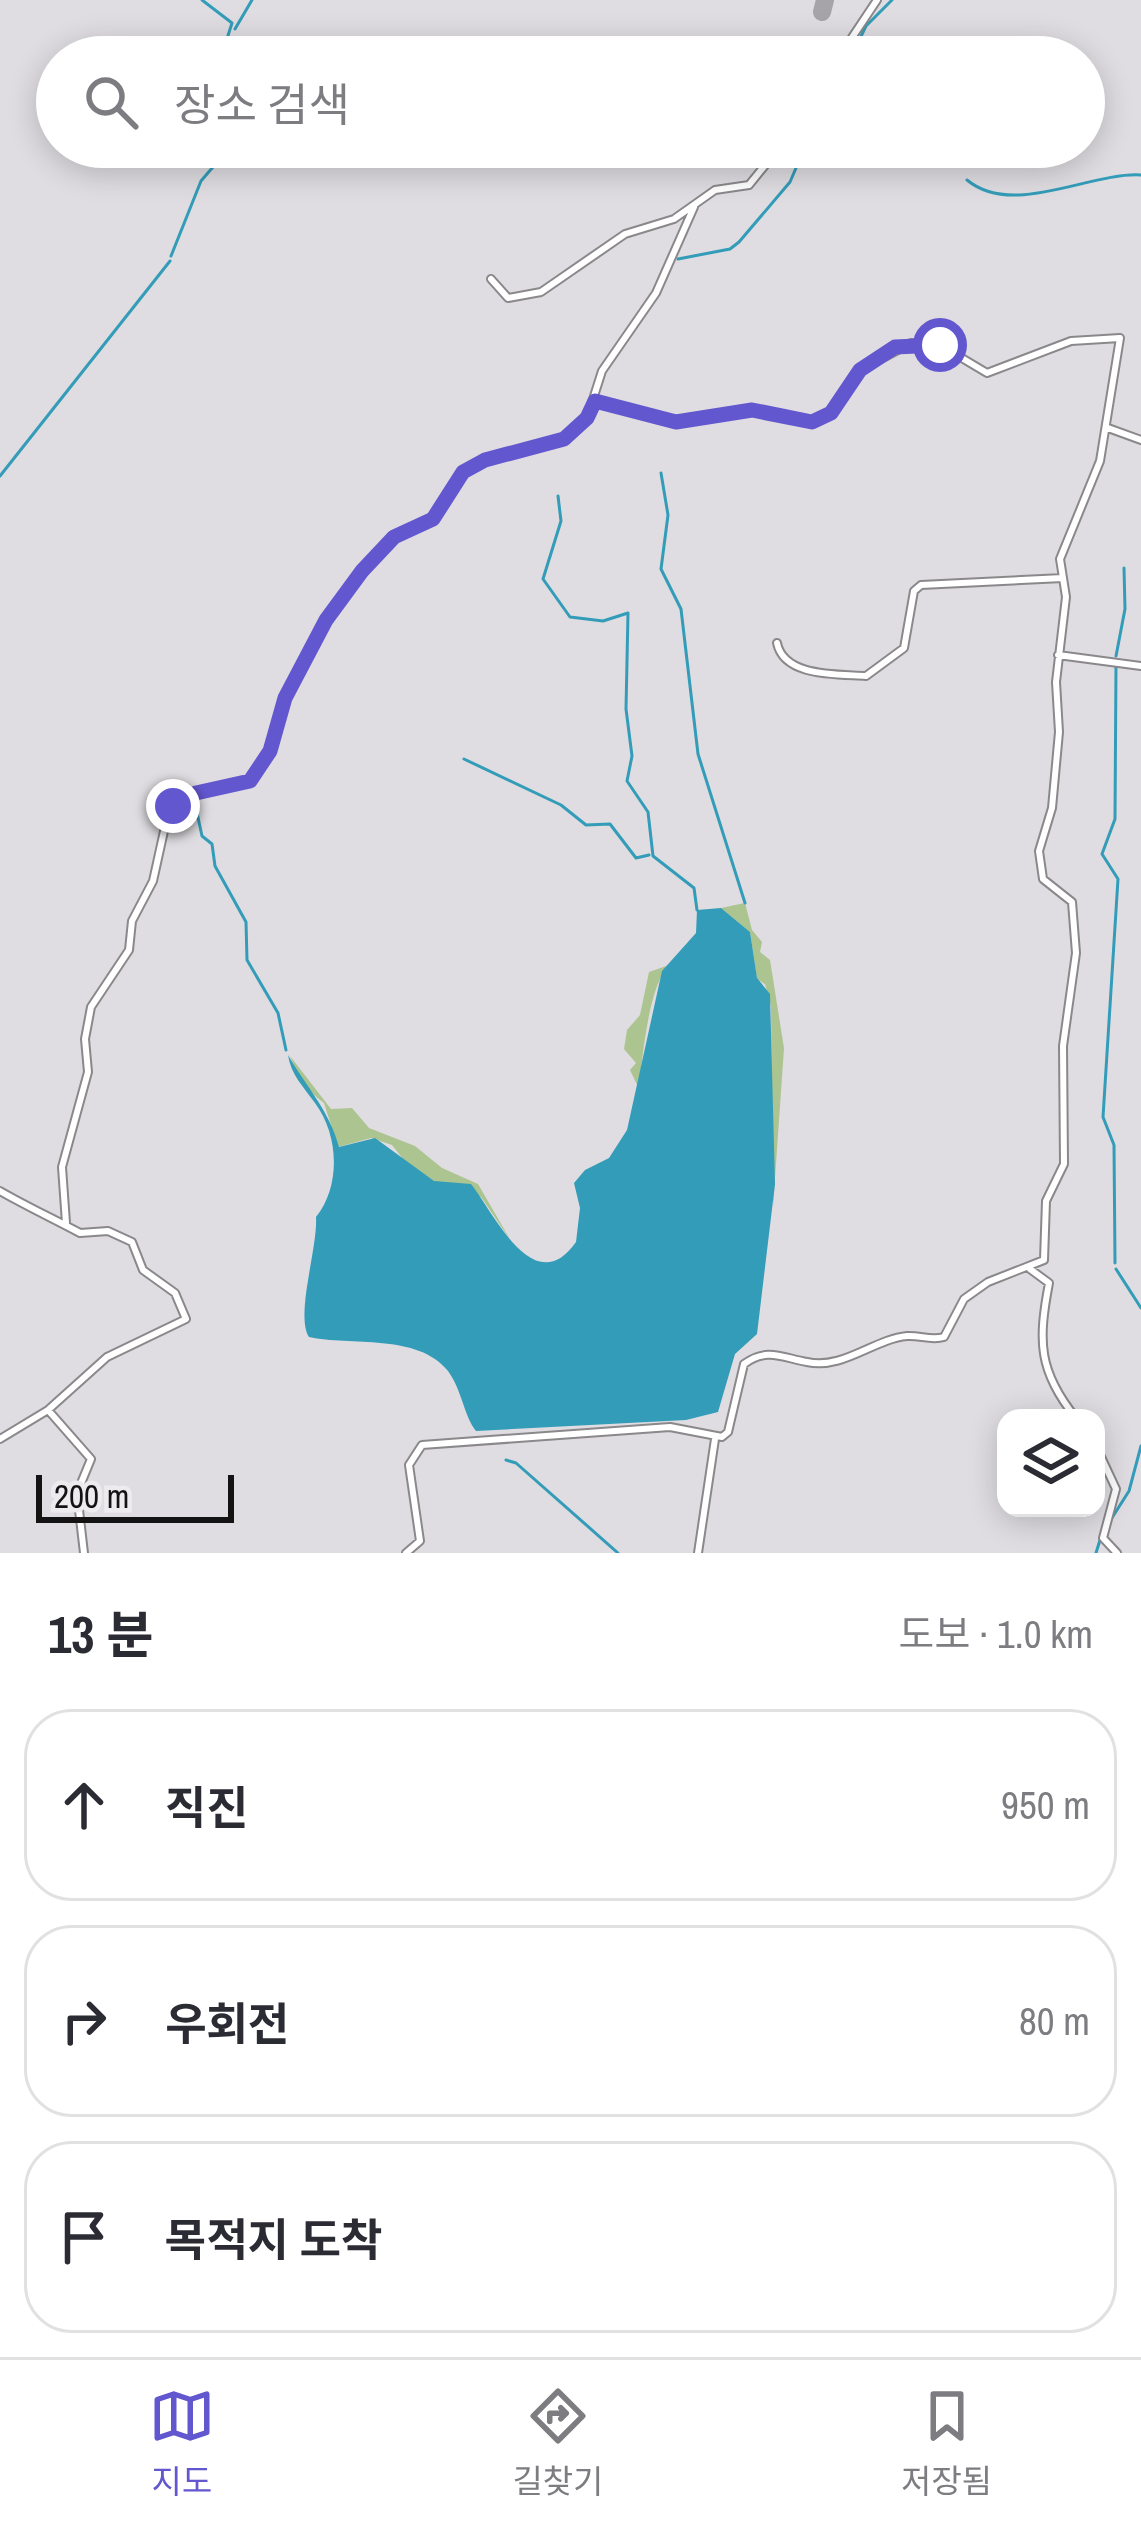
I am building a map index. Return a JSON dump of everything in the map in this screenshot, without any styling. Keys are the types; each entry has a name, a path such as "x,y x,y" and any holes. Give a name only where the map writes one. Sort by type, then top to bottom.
{"street":[{"path":"853,36 877,0"},
{"path":"491,280 508,298 541,292 625,234 694,208 715,190 755,180 764,168"},
{"path":"65,1223 62,1167 88,1072 88,1022 99,991 130,950 132,921 153,880 168,813 191,795 244,784 256,773 270,751 285,698 326,620 394,537 433,519 463,472 485,460 564,439 587,418 602,371 656,293 694,208"},
{"path":"406,1553 420,1541 409,1465 422,1445 670,1427 716,1438 728,1432 735,1389 751,1359 784,1354 810,1363 856,1355 905,1336 937,1340 949,1333 964,1299 988,1282 1030,1269 1047,1255 1046,1201 1064,1164 1064,1036 1076,953 1072,902 1043,879 1039,859 1058,748 1061,551 1100,461 1120,338 1072,341 986,374 940,345 902,344 860,370 831,413 812,422 752,410 676,422 595,401"},
{"path":"1108,428 1141,440"},
{"path":"777,643 782,659 793,668 866,676 904,648 914,591 921,585 1064,578"},
{"path":"1058,655 1141,666"},
{"path":"0,1191 49,1222 65,1223 80,1233 108,1231 132,1242 143,1270 175,1293 186,1318 107,1357 48,1410 0,1438"},
{"path":"1030,1269 1049,1283 1040,1329 1048,1379 1070,1409"},
{"path":"48,1410 91,1459 77,1493 84,1553"},
{"path":"698,1553 716,1438"},
{"path":"1105,1466 1116,1489 1103,1538 1117,1553"}],"green space":[{"path":"745,903 752,930 762,942 760,952 770,960 784,1048 773,1207 771,1006 765,984 757,979 750,932 721,908"},
{"path":"672,964 652,1002 639,1089 630,1070 636,1063 624,1049 627,1030 640,1015 649,972"},
{"path":"290,1056 331,1109 352,1108 369,1128 415,1146 442,1168 478,1184 511,1241 481,1197 434,1181 407,1164 392,1145 371,1138 338,1147 324,1103 303,1086"}],"water":[{"path":"721,908 750,932 757,978 770,994 775,1184 757,1334 735,1354 718,1412 686,1420 476,1431 453,1378 435,1359 402,1346 309,1337 304,1313 316,1217 330,1191 334,1160 323,1116 288,1055 323,1110 339,1147 375,1138 434,1181 471,1184 503,1231 530,1258 545,1262 560,1258 576,1242 580,1208 574,1183 585,1170 609,1158 627,1130 662,971 696,933 697,910"}],"waterway":[{"path":"202,0 232,23 228,36"},
{"path":"235,29 252,0"},
{"path":"861,36 892,0"},
{"path":"171,256 201,181 212,168"},
{"path":"678,259 730,249 790,182 796,168"},
{"path":"967,180 1006,195 1141,175"},
{"path":"0,476 170,261"},
{"path":"661,473 668,515 661,569 681,609 698,754 745,903"},
{"path":"558,496 561,521 543,579 570,617 603,621 628,613 626,709 632,756 627,781 648,812 653,856 694,888 697,910"},
{"path":"1116,656 1125,609 1124,568"},
{"path":"1115,1263 1114,1145 1103,1117 1118,879 1102,854 1115,819 1116,665"},
{"path":"464,759 561,805 586,825 610,824 636,858 649,855"},
{"path":"194,799 202,836 212,844 215,866 246,922 247,960 278,1013 286,1050"},
{"path":"1116,1269 1141,1308"},
{"path":"1110,1521 1129,1491 1141,1446"},
{"path":"506,1460 516,1463 618,1553"},
{"path":"1096,1553 1100,1540"}],"taxiway":[{"path":"822,12 825,0"}],"route":[{"path":"173,806 196,793 250,781 270,751 285,698 337,602 394,537 421,529 433,519 463,472 485,460 564,439 579,428 595,401 676,422 752,410 818,421 831,413 856,374 871,362 902,344 940,345"}]}
